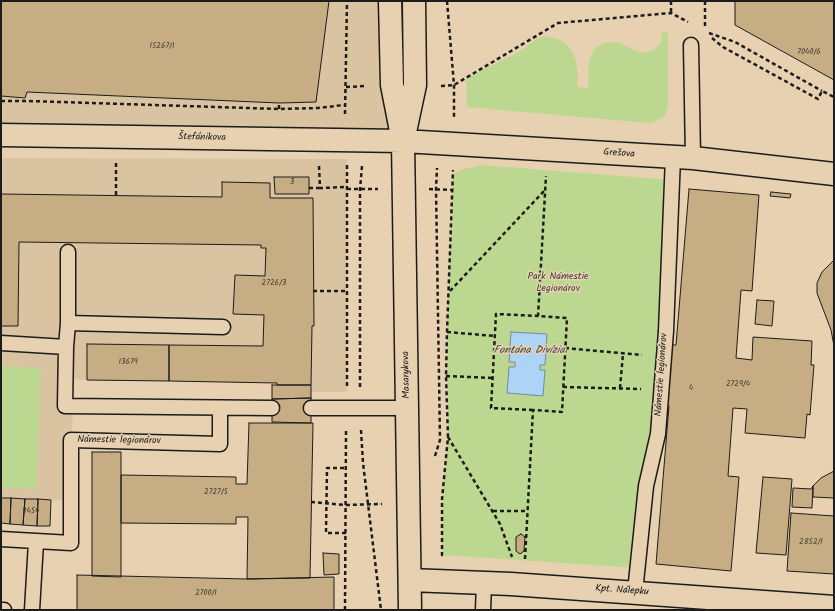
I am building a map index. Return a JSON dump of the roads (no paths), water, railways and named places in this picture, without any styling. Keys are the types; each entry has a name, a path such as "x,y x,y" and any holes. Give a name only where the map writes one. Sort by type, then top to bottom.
{"street":[{"path":"390,1 392,85 403,141"},
{"path":"403,141 415,86 414,1"},
{"name":"Štefánikova","path":"1,136 403,141"},
{"name":"Grešova","path":"403,141 683,158 834,174"},
{"name":"Masarykova","path":"403,141 410,610"},
{"name":"Kpt. Nálepku","path":"410,580 511,584 635,592 755,605 834,607"}],"lane":[{"name":"Námestie legionárov","path":"635,592 646,486 658,434 663,356 683,158 691,46"},
{"path":"68,252 68,323 65,406 272,408"},
{"path":"68,323 223,327"},
{"path":"1,343 66,347"},
{"name":"Námestie legionárov","path":"36,542 71,543 71,440 220,444 220,408"},
{"path":"311,408 407,408"},
{"path":"1,539 36,542 32,610"},
{"path":"483,610 484,583"}],"water":[{"name":"Fontána Divízia","path":"511,332 547,334 545,365 540,365 540,370 545,370 543,396 507,393 509,367 515,367 515,362 509,362"}],"park label":[{"name":"Park Námestie Legionárov","path":"558,282"}]}
